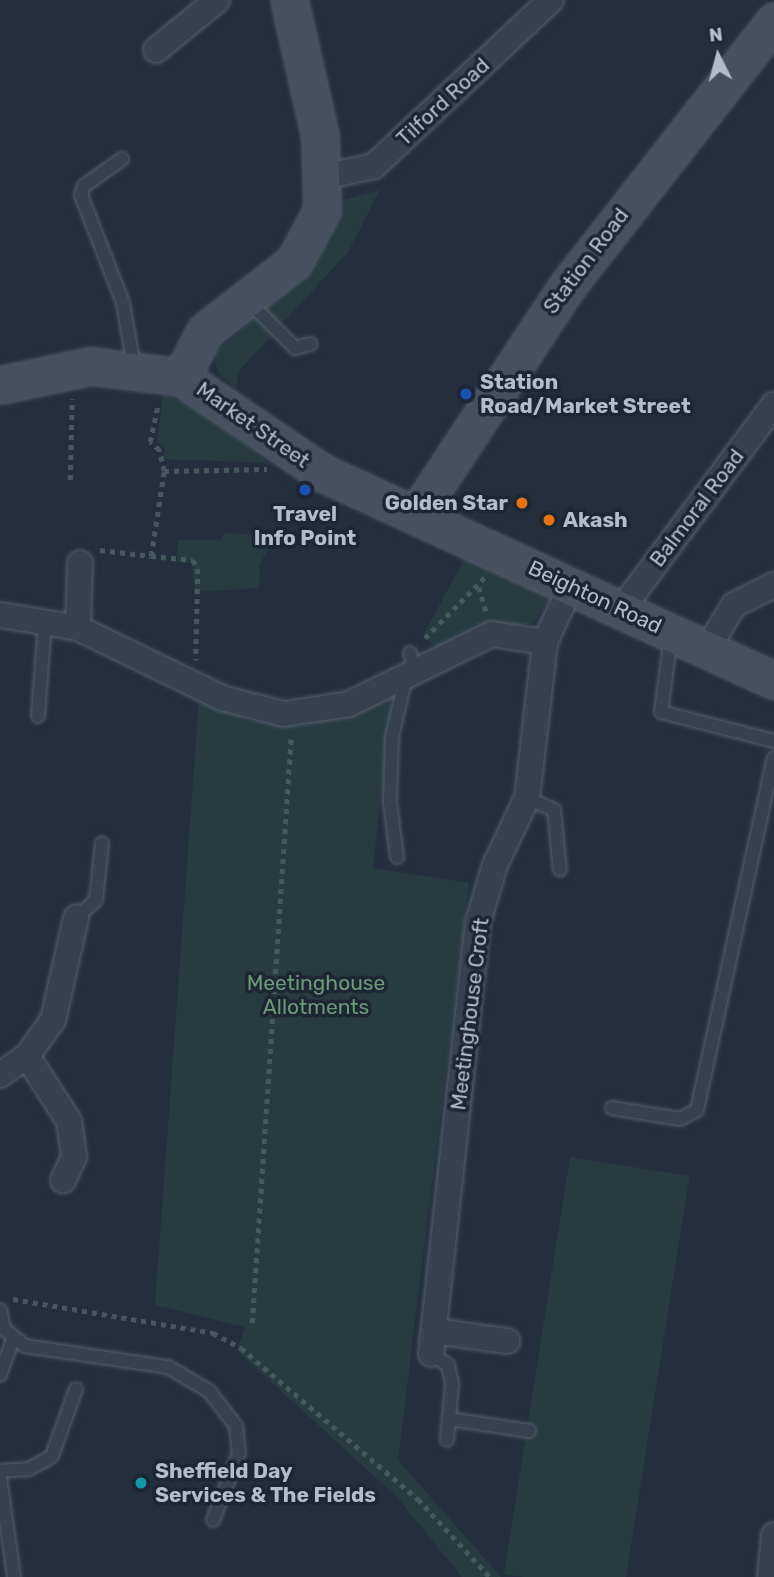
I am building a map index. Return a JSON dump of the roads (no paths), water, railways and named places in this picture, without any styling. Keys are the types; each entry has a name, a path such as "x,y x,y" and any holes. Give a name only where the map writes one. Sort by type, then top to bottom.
{"main road":[{"path":"0,385 65,368 159,372 198,339 249,302 304,248 322,210 323,177 289,0"},
{"name":"Station Road","path":"417,513 568,285 773,24"},
{"name":"Market Street","path":"159,372 295,456 417,513"},
{"name":"Beighton Road","path":"417,513 774,680"}],"street":[{"path":"156,50 217,0"},
{"name":"Tilford Road","path":"323,177 374,166 551,0"},
{"name":"Balmoral Road","path":"621,610 774,405"},
{"path":"78,628 80,563"},
{"path":"707,649 734,605 774,585"},
{"name":"Meetinghouse Croft","path":"433,1343 478,922 495,865 527,798 545,642 571,586"},
{"path":"0,615 78,628 187,684 255,710 292,714 349,704 410,669 492,634 545,642"},
{"path":"0,1075 27,1056 53,1020 76,918"},
{"path":"27,1056 69,1121 75,1157 63,1181"},
{"path":"433,1343 507,1341"},
{"path":"770,1577 774,1535"}],"lane":[{"path":"122,159 84,186 81,195 123,303 159,372"},
{"path":"249,302 295,348 310,344"},
{"path":"38,716 45,622"},
{"path":"672,633 662,712 774,741"},
{"path":"397,857 390,802 392,737 410,669"},
{"path":"612,1108 680,1119 697,1110 774,758"},
{"path":"527,798 554,810 560,870"},
{"path":"76,918 96,900 102,843"},
{"path":"0,1310 13,1340 0,1375"},
{"path":"13,1340 169,1367 209,1391 236,1426 239,1453 213,1520"},
{"path":"433,1343 448,1365 450,1419 447,1440"},
{"path":"0,1471 29,1469 52,1456 76,1389"},
{"path":"450,1419 529,1431"},
{"path":"0,1478 15,1577"}],"place":[{"name":"Station Road/Market Street","path":"466,394"},
{"name":"Travel Info Point","path":"305,490"},
{"name":"Golden Star","path":"522,503"},
{"name":"Akash","path":"549,520"},
{"name":"Sheffield Day Services & The Fields","path":"141,1483"}],"park label":[{"name":"Meetinghouse Allotments","path":"316,995"}]}
